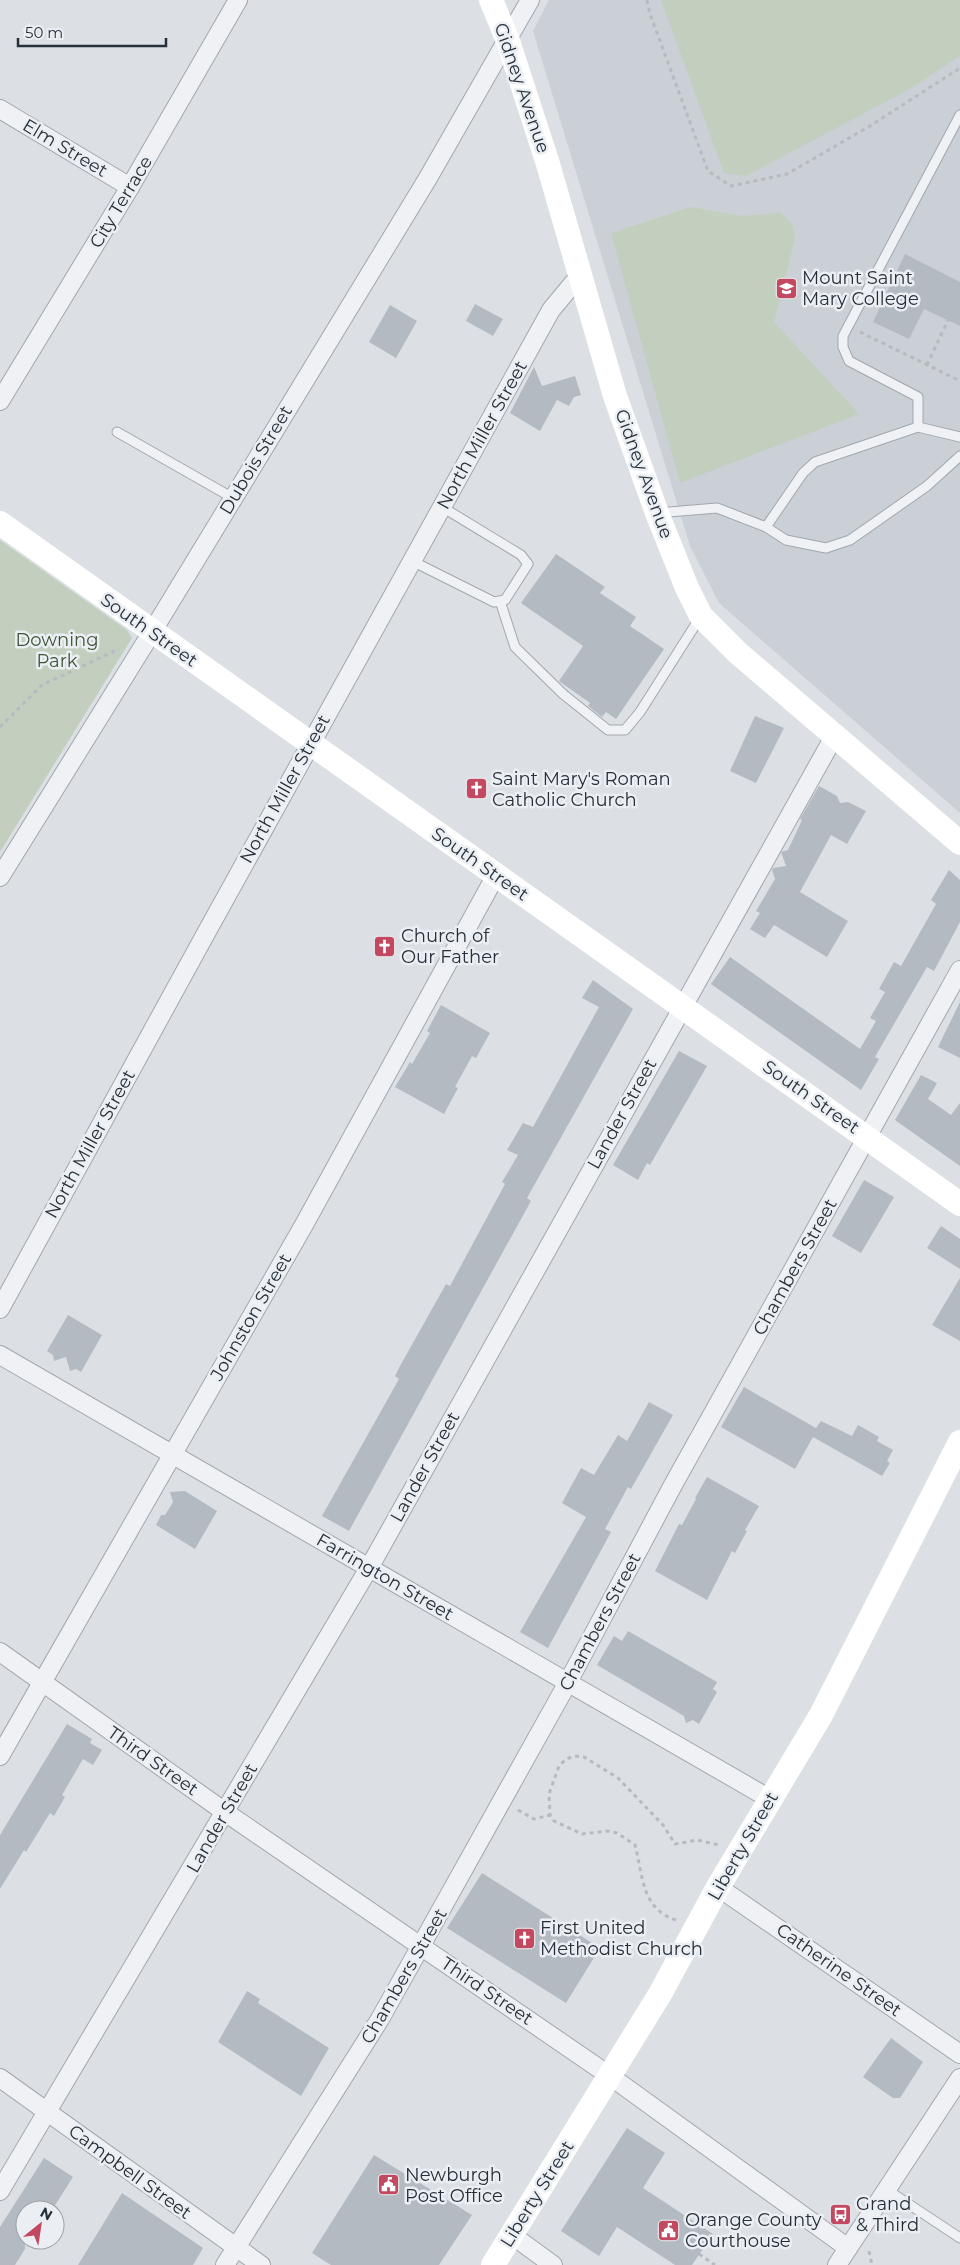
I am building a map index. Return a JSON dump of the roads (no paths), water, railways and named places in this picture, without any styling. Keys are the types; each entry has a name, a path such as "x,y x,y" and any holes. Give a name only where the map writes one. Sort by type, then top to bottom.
{"street":[{"name":"City Terrace","path":"0,401 130,187 238,0"},
{"name":"Gidney Avenue","path":"491,0 508,41 548,164 615,396 657,513 687,588 701,616 738,653 960,843"},
{"name":"Dubois Street","path":"0,877 152,632 428,178 530,0"},
{"name":"Elm Street","path":"0,109 130,187"},
{"name":"North Miller Street","path":"0,1309 551,310 580,275"},
{"name":"South Street","path":"0,524 960,1204"},
{"name":"Lander Street","path":"0,2191 48,2113 369,1568 835,735"},
{"name":"Johnston Street","path":"0,1756 305,1223 496,875"},
{"name":"Chambers Street","path":"225,2265 380,2019 422,1946 567,1684 673,1486 960,970"},
{"name":"Farrington Street","path":"0,1355 173,1453 567,1684 770,1799"},
{"name":"Liberty Street","path":"493,2265 660,1994 718,1887 821,1714 960,1442"},
{"name":"Third Street","path":"0,1652 225,1812 610,2076 848,2248"},
{"name":"Catherine Street","path":"718,1887 960,2054"},
{"name":"Campbell Street","path":"0,2078 261,2265"},
{"path":"836,2265 960,2078"},
{"path":"512,2235 553,2265"}],"lane":[{"path":"918,427 918,397 849,360 843,347 842,336 960,115"},
{"path":"766,527 803,473 815,462 918,427 960,437"},
{"path":"116,432 233,498"},
{"path":"657,513 717,508 766,527 786,540 826,548 850,540 927,486 960,456"},
{"path":"412,561 494,602 505,600 528,564 521,555 442,507"},
{"path":"500,601 515,647 564,694 608,730 625,730 640,712 701,616"},
{"path":"886,2189 960,2238"}],"place":[{"name":"Mount Saint Mary College","path":"786,288"},
{"name":"Saint Mary's Roman Catholic Church","path":"476,789"},
{"name":"Church of Our Father","path":"385,946"},
{"name":"First United Methodist Church","path":"524,1938"},
{"name":"Newburgh Post Office","path":"389,2185"},
{"name":"Grand & Third","path":"840,2214"},
{"name":"Orange County Courthouse","path":"669,2230"}],"park label":[{"name":"Downing Park","path":"57,650"}]}
